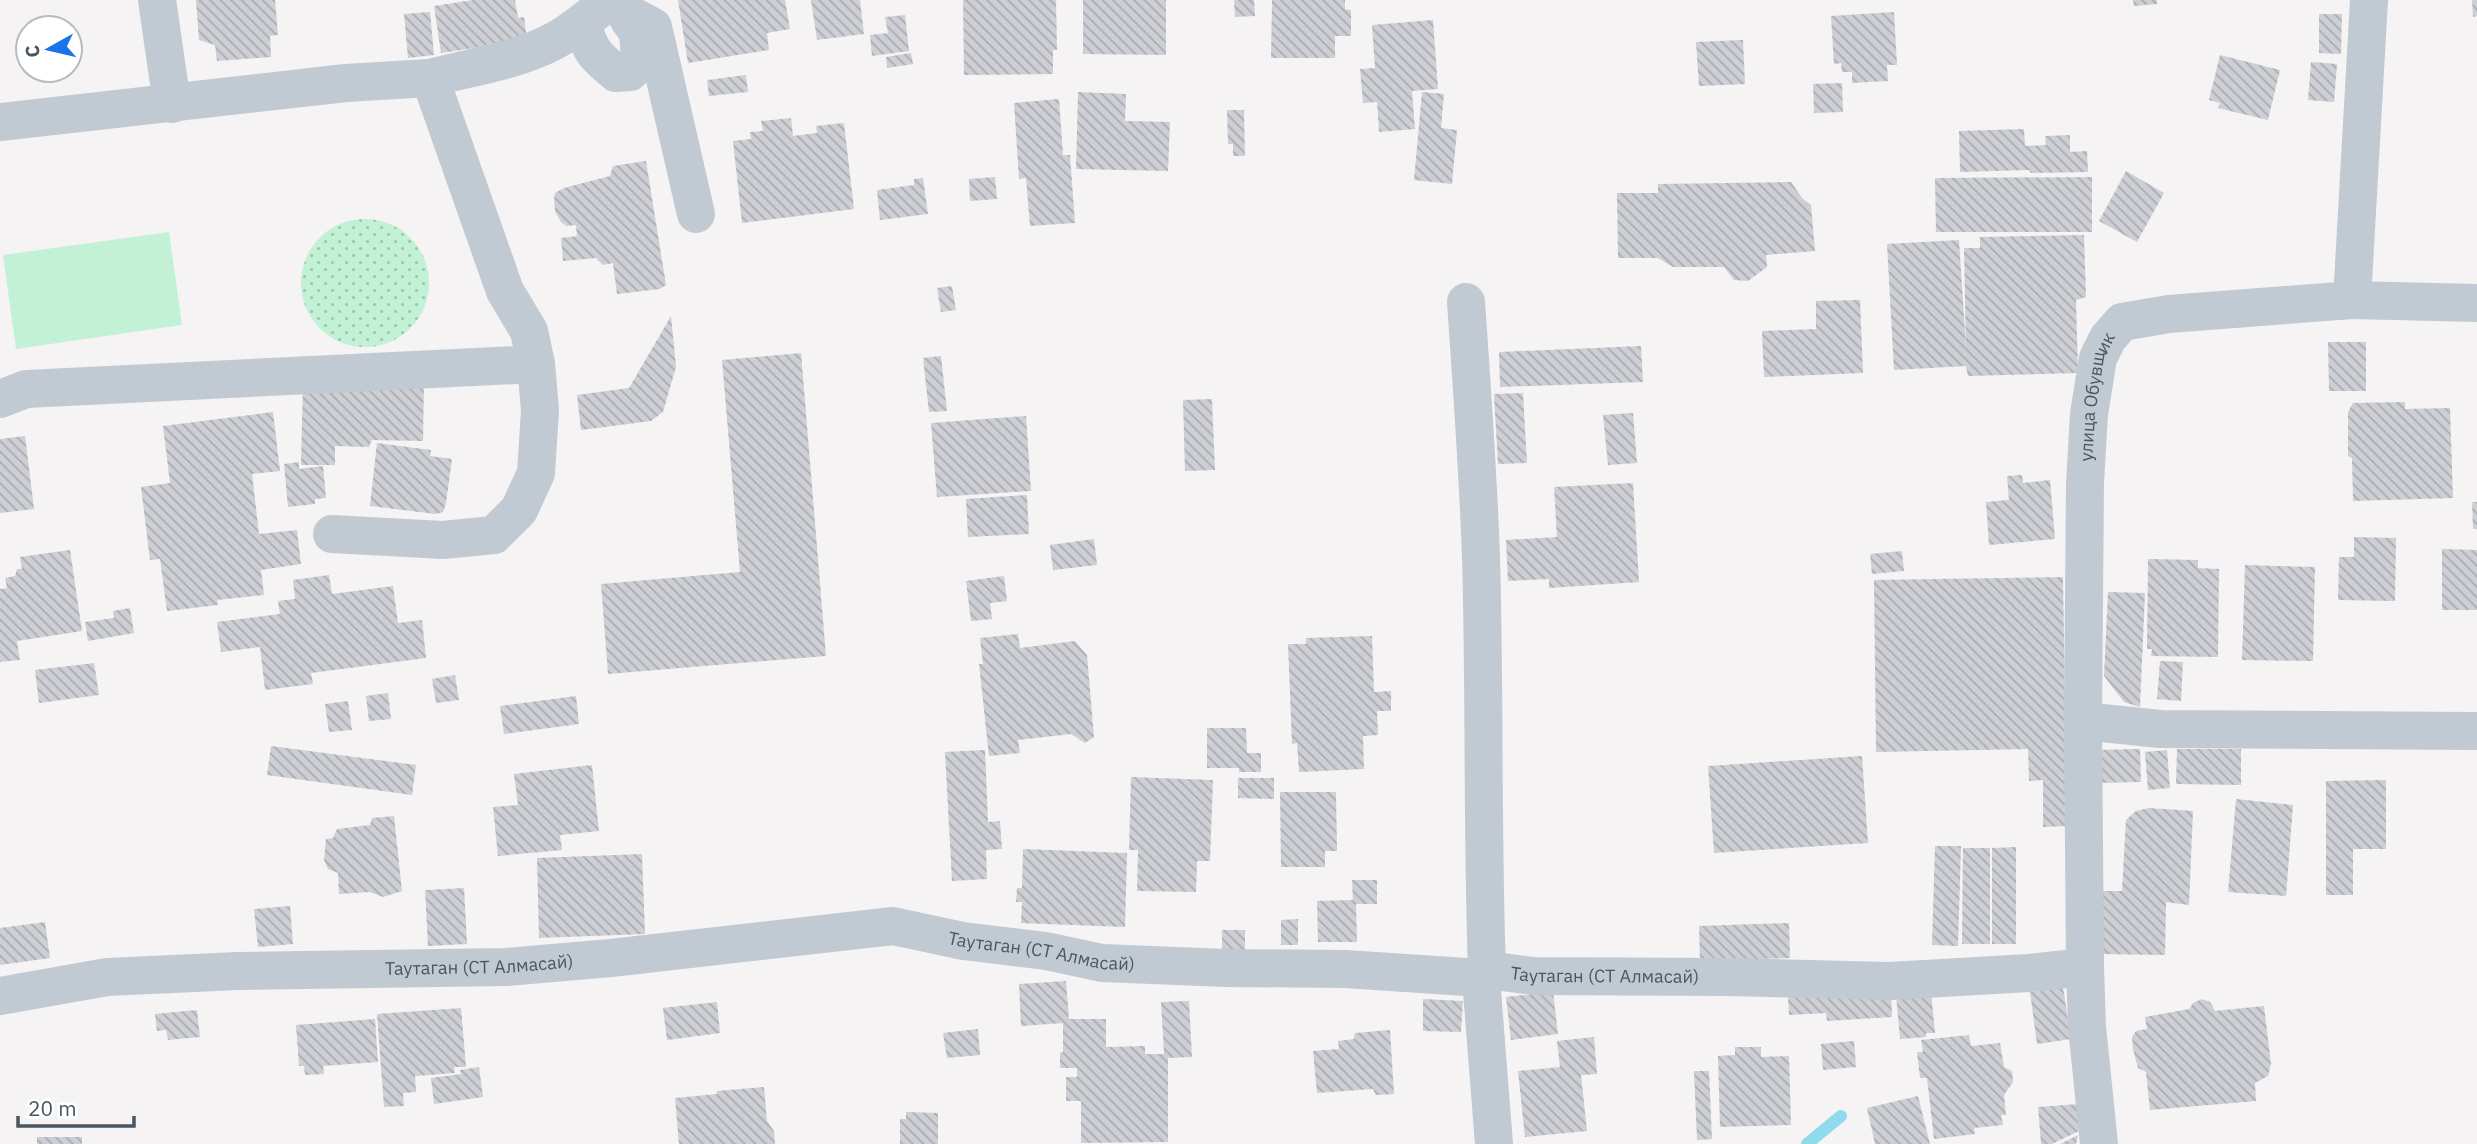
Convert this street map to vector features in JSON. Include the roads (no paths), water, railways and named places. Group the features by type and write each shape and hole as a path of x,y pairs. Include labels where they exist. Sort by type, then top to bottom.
{"street":[{"path":"157,0 172,104"},
{"path":"2352,300 2369,0"},
{"path":"0,122 346,83 430,78 503,60 553,41 603,9"},
{"path":"603,9 590,48 598,60 675,125"},
{"path":"603,9 653,27 696,214"},
{"path":"332,534 443,540 494,535 519,510 536,473 540,410 536,364 529,331 505,291 430,78"},
{"name":"улица Обувщик","path":"2099,1144 2087,1027 2083,721 2085,483 2089,414 2098,358 2108,338 2122,322 2169,314 2352,300 2477,303"},
{"path":"1466,302 1481,558 1484,974 1494,1144"},
{"path":"0,399 26,389 536,364"},
{"path":"2083,721 2160,729 2477,731"},
{"name":"Таутаган (СТ Алмасай)","path":"0,996 107,977 237,971 506,967 611,958 893,926 963,941 1045,951 1102,963 1484,974 1726,976 1890,981 2085,967"}],"waterway":[{"path":"1807,1144 1841,1116"}]}
